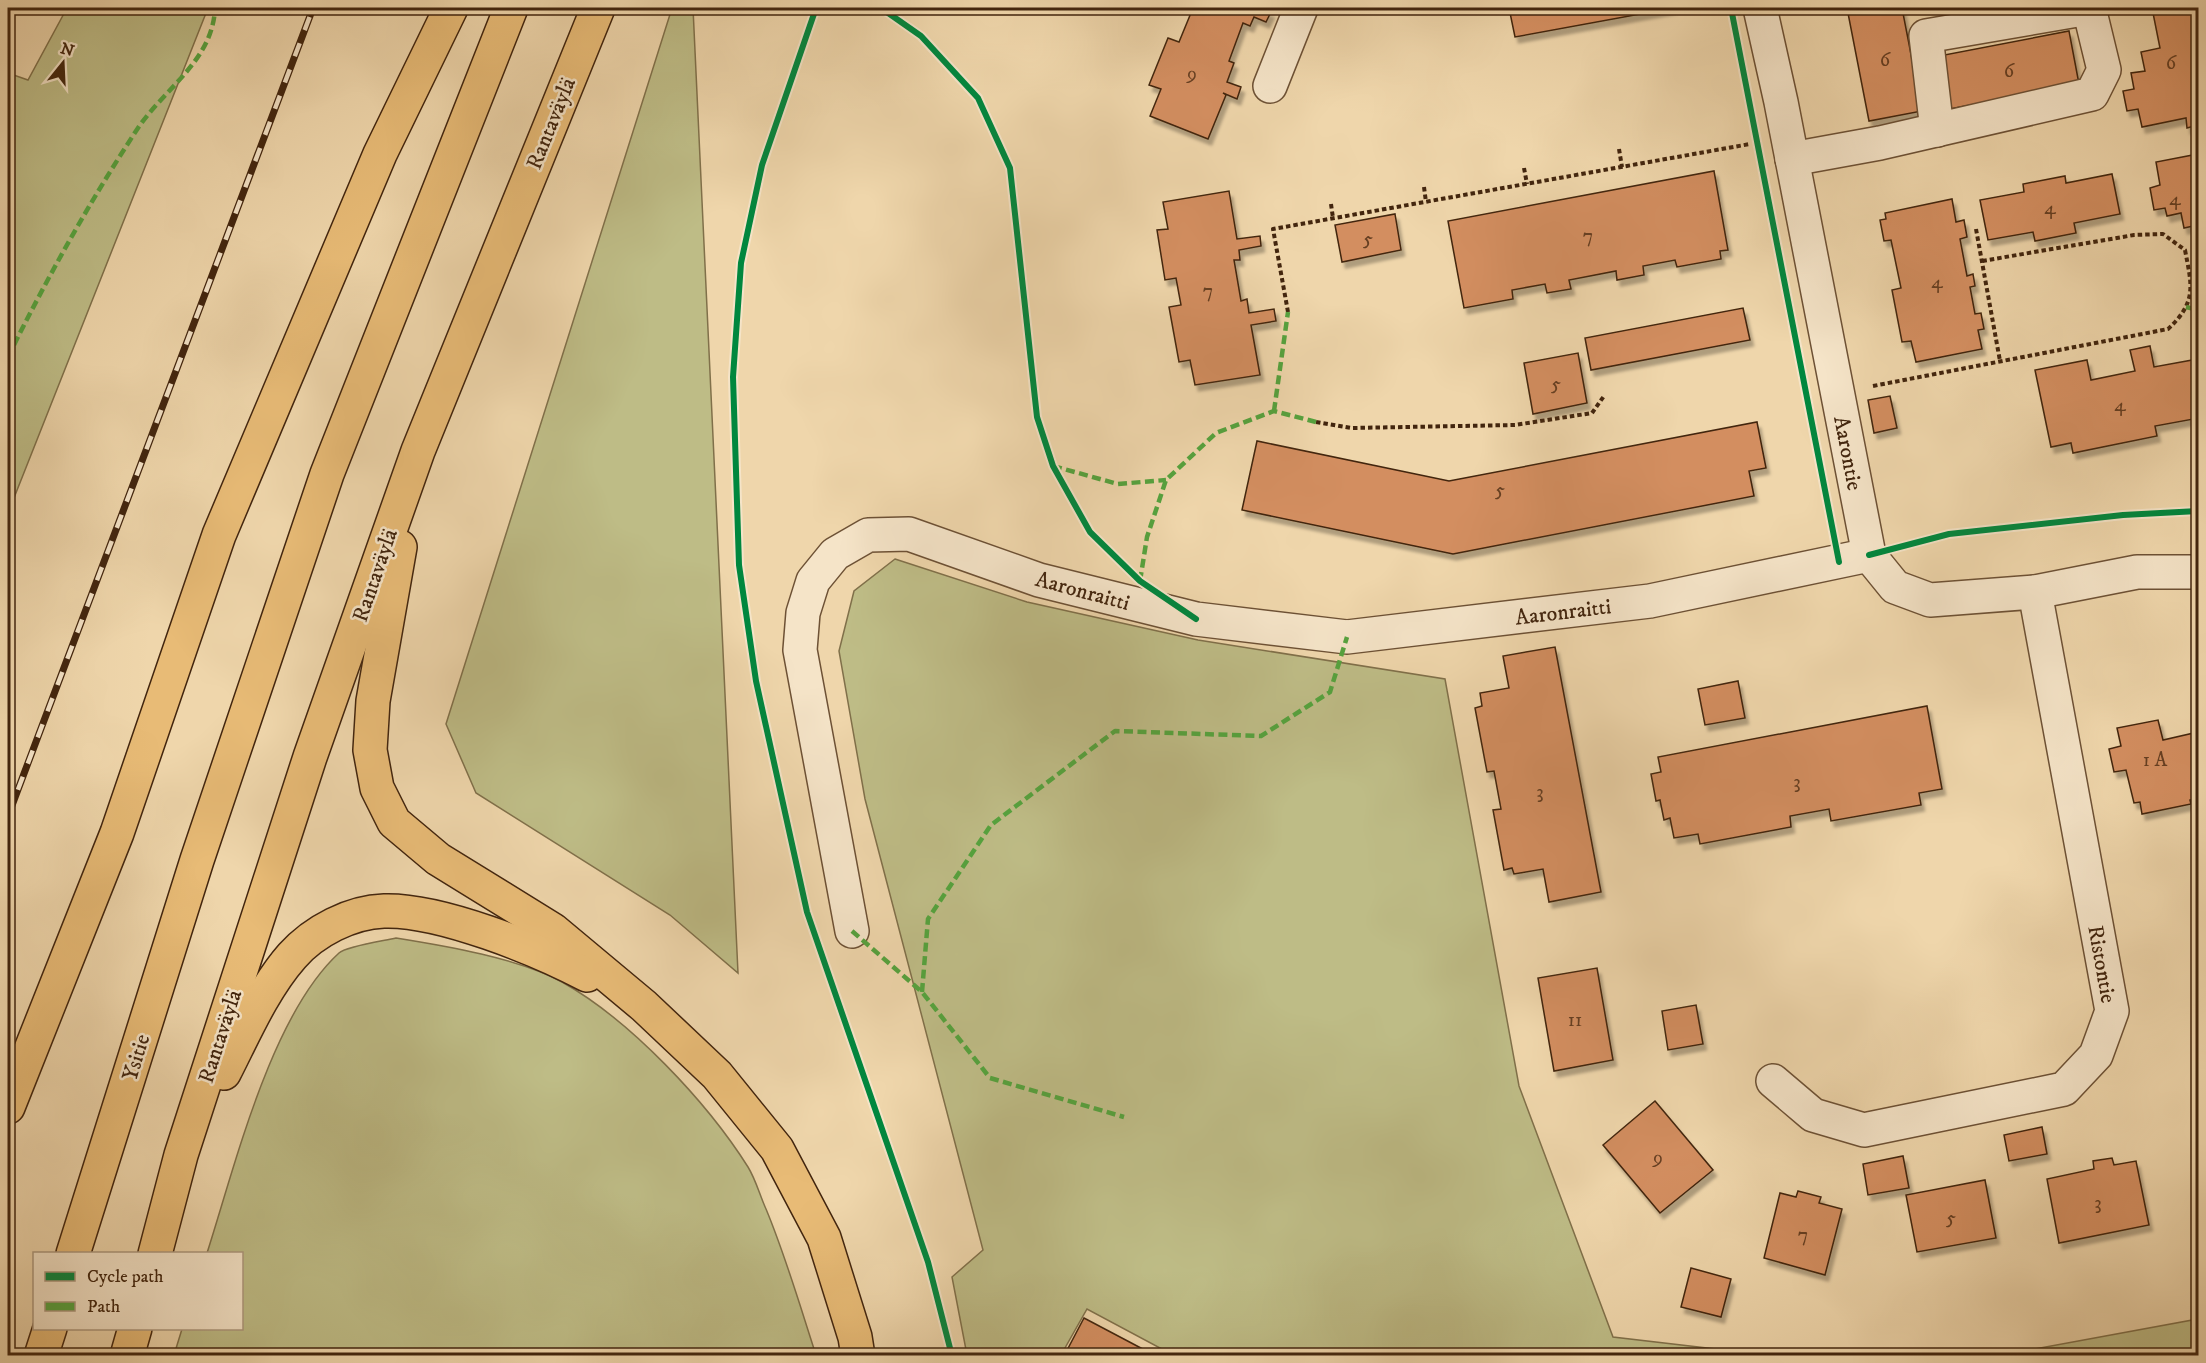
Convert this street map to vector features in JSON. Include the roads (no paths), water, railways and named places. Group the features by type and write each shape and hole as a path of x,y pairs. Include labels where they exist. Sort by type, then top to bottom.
{"highway":[{"path":"8,1107 117,833 219,535 380,154 451,8"},
{"name":"Ysitie","path":"75,1252 197,860 327,474 511,8"},
{"name":"Rantaväylä","path":"181,1155 310,758 418,451 598,8"},
{"path":"418,451 373,701 370,750 377,788 394,822 438,859 553,930 644,1006 717,1075 777,1149 824,1238 855,1336 858,1356"},
{"path":"156,1252 181,1155 267,991 293,955 333,923 383,911 419,915 480,930 559,960 644,1006"},
{"path":"42,1356 50,1330"},
{"path":"128,1356 135,1330"}],"street":[{"path":"1270,86 1300,8"},
{"name":"Aarontie","path":"1760,8 1792,159 1869,555 1895,587 1930,600 2035,592 2137,572 2199,572"},
{"path":"1792,159 1937,130 2092,94 2104,70 2089,8 1936,21 1926,36 1937,130"},
{"name":"Aaronraitti","path":"852,931 800,650 803,613 813,581 835,554 868,535 909,534 1040,580 1196,619 1347,637 1650,601 1869,555"},
{"name":"Ristontie","path":"1773,1081 1813,1115 1863,1130 2064,1089 2096,1055 2112,1011 2035,592"}],"railway":[{"path":"8,816 313,8"}]}
